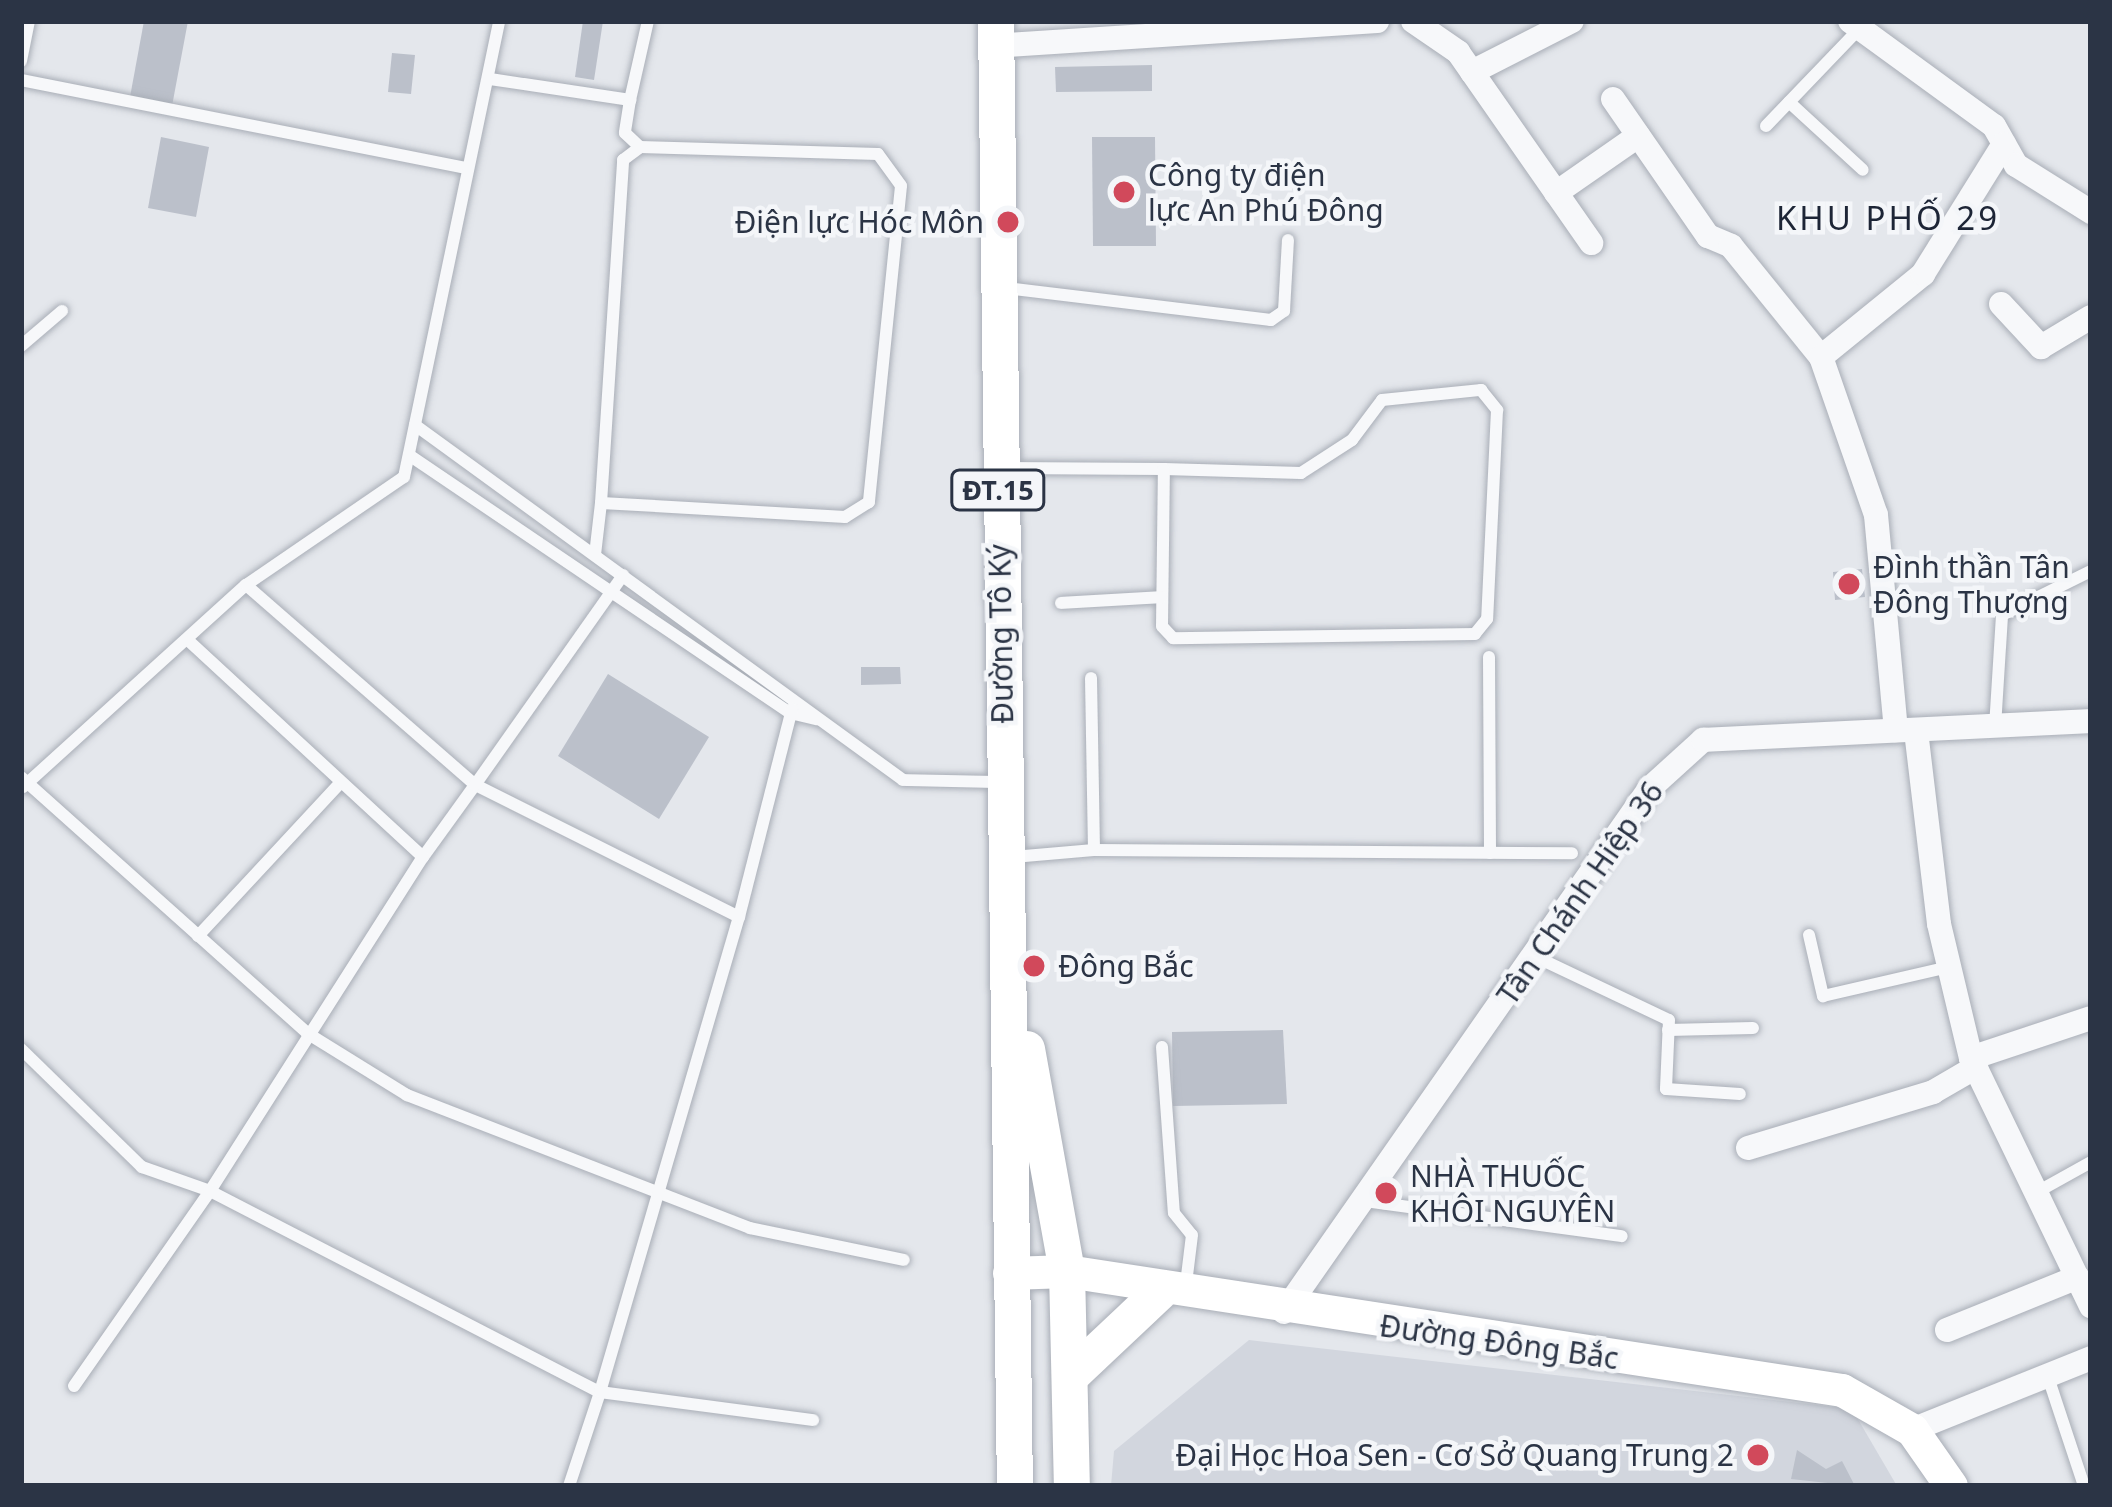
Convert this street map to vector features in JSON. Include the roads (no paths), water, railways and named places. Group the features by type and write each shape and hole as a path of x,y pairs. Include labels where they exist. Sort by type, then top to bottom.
{"main road":[{"name":"Đường Tô Ký","path":"994,33 993,286 1002,782 1011,959 1009,1273 1015,1486"},
{"name":"Đường Tô Ký","path":"1011,959 1067,1271 1072,1486"},
{"path":"1072,1375 1172,1295"}],"street":[{"path":"994,33 1377,21"},
{"path":"1412,21 1446,38 1591,243"},
{"path":"1472,72 1572,21"},
{"path":"1855,25 2004,144 2016,165 2091,212"},
{"path":"1613,99 1708,236 1742,258 1821,357 1876,514 1906,731 1949,967 1974,1062 2091,1306"},
{"path":"1556,193 1638,136"},
{"path":"1821,357 1924,274 2004,144"},
{"path":"2000,304 2041,346 2091,317"},
{"name":"Tân Chánh Hiệp 36","path":"1284,1312 1366,1201 1649,788 1703,740 2091,721"},
{"path":"1748,1148 1933,1092 1974,1062 2091,1018"},
{"name":"Đường Đông Bắc","path":"1009,1273 1067,1271 1172,1295 1828,1388 1912,1430 1951,1486"},
{"path":"1947,1330 2078,1277"},
{"path":"1912,1430 2091,1358"}],"lane":[{"path":"21,62 29,21"},
{"path":"499,21 404,478 247,585 23,783 307,1033 407,1095 751,1228 904,1260"},
{"path":"640,147 625,134 648,21"},
{"path":"1766,126 1855,25"},
{"path":"490,79 630,100"},
{"path":"21,80 465,168"},
{"path":"1789,102 1863,170"},
{"path":"595,555 623,160 640,147 878,154 893,165 901,186 869,502 845,517 601,503"},
{"path":"993,286 1271,320 1284,311 1288,240"},
{"path":"21,346 62,311"},
{"path":"997,468 1164,470 1301,473 1352,440 1382,400 1481,390 1496,410 1487,619 1475,634 1173,638 1162,597 1164,470"},
{"path":"415,425 799,697 818,719 903,780 1002,782"},
{"path":"409,454 609,595 790,713 818,719"},
{"path":"1995,727 2002,615 2091,571"},
{"path":"74,1386 209,1191 423,857 623,575"},
{"path":"247,585 475,785 739,917"},
{"path":"1061,602 1162,597"},
{"path":"187,639 423,857"},
{"path":"1490,657 1490,853"},
{"path":"1091,679 1094,850"},
{"path":"569,1486 661,1193 739,917 790,713 799,697"},
{"path":"199,937 340,783"},
{"path":"1006,857 1094,850 1572,853"},
{"path":"1809,935 1823,996 1949,967"},
{"path":"1534,956 1669,1020 1666,1089 1740,1094"},
{"path":"1669,1030 1753,1028"},
{"path":"1162,1048 1174,1213 1192,1235 1172,1295"},
{"path":"21,1049 142,1167 209,1191 600,1392 813,1420"},
{"path":"2037,1192 2091,1162"},
{"path":"1366,1201 1622,1236"},
{"path":"2048,1377 2084,1486"}],"place":[{"name":"Công ty điện lực An Phú Đông","path":"1124,192"},
{"name":"Điện lực Hóc Môn","path":"1008,222"},
{"name":"Đình thần Tân Đông Thượng","path":"1849,584"},
{"name":"Đông Bắc","path":"1034,966"},
{"name":"NHÀ THUỐC KHÔI NGUYÊN","path":"1386,1193"},
{"name":"Đại Học Hoa Sen - Cơ Sở Quang Trung 2","path":"1758,1455"}],"district":[{"name":"KHU PHỐ 29","path":"1888,218"}]}
